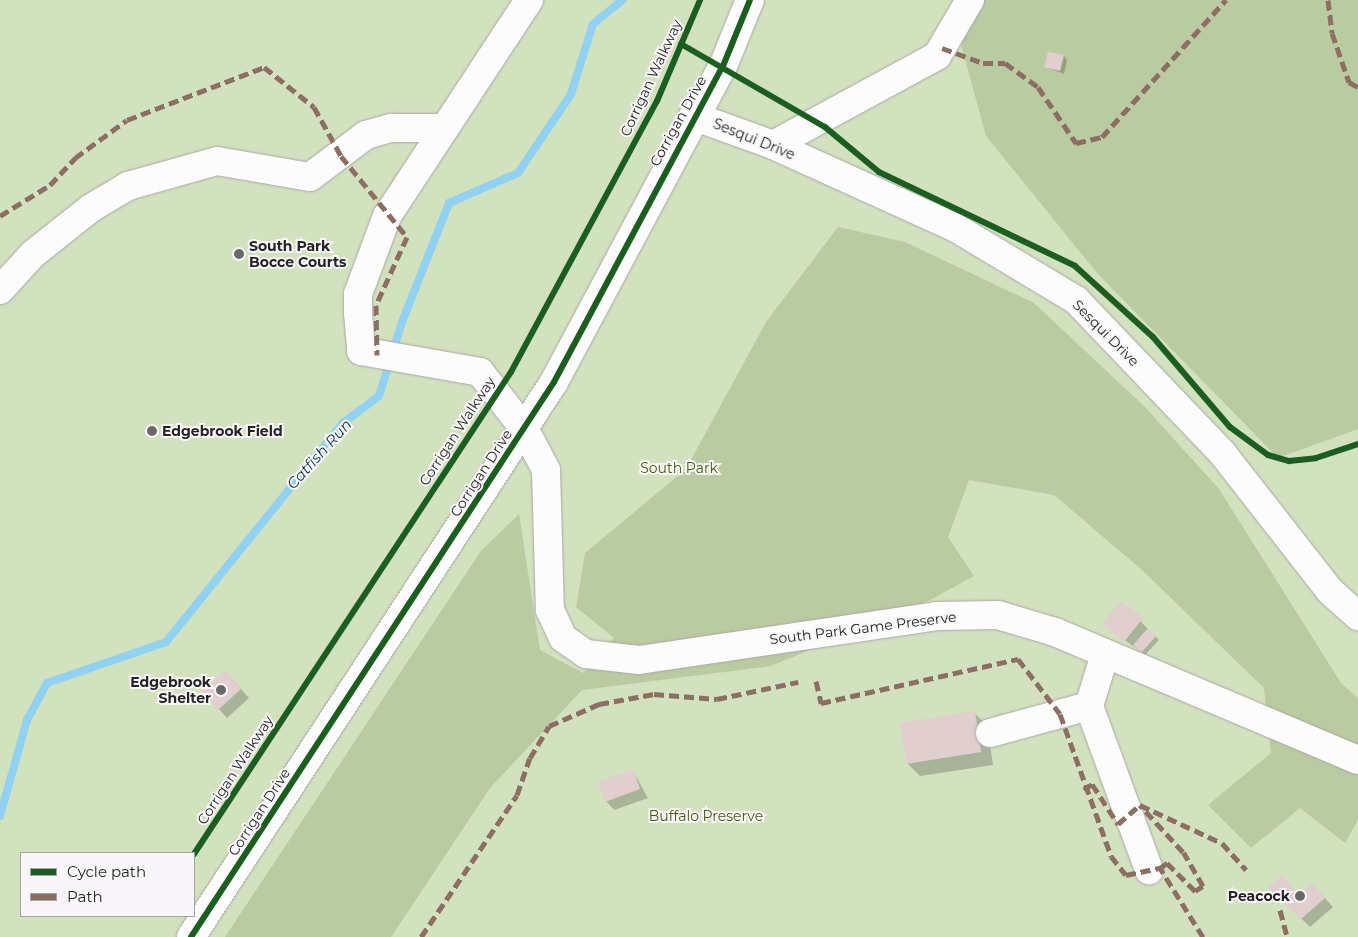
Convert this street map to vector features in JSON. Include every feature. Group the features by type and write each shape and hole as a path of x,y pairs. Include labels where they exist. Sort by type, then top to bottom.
{"street":[{"path":"0,290 33,254 91,208 128,186 217,161 247,170 310,177 366,135 391,128 445,128 530,0"},
{"name":"Corrigan Drive","path":"192,937 554,382 693,116 723,66 750,0"},
{"path":"773,145 937,56 970,0"},
{"name":"Sesqui Drive","path":"693,116 773,145 956,228 1076,300 1223,454 1330,591 1358,616"},
{"name":"South Park Game Preserve","path":"445,128 387,216 358,294 361,351 480,372 524,430 546,470 550,610 563,638 586,654 639,660 918,618 998,615 1106,654 1358,760"},
{"path":"1106,654 1089,706 1149,870"},
{"path":"990,733 1089,706"}],"green space":[{"name":"South Park","path":"0,0 1358,0 1358,937 0,937"},
{"path":"973,0 1358,0 1358,429 1278,458 1097,273 986,136 956,26"},
{"path":"838,227 905,242 1034,303 1145,407 1219,489 1341,683 1358,698 1358,820 1345,843 1300,808 1251,848 1208,805 1271,753 1264,688 1142,570 1054,495 969,480 948,537 974,576 930,600 771,666 582,690 490,788 391,937 225,937 481,551 519,514 540,650 583,673 614,638 576,607 585,553 686,469 766,322"}],"building":[{"path":"1048,52 1064,55 1060,71 1044,67"},
{"path":"1121,601 1143,618 1124,642 1102,624"},
{"path":"1148,628 1156,636 1141,653 1133,645"},
{"name":"Edgebrook Shelter","path":"225,670 241,689 218,710 201,691"},
{"path":"975,711 981,752 906,764 900,723"},
{"path":"633,769 640,789 605,802 598,782"},
{"name":"Peacock","path":"1282,875 1299,895 1312,883 1325,898 1301,919 1268,888"}],"waterway":[{"name":"Catfish Run","path":"0,816 27,720 47,683 166,642 343,423 379,396 402,322 449,203 518,173 571,94 593,24 623,0"}],"marked path":[{"path":"942,48 983,63 1005,63 1038,87 1076,143 1102,137 1226,0"},
{"path":"1328,0 1332,33 1349,82 1358,87"},
{"path":"0,216 50,185 75,158 127,120 264,67 314,107 341,156 407,237 376,305 377,355"},
{"path":"816,681 821,703 1018,659 1060,714 1111,856 1126,875 1160,868"},
{"path":"421,937 517,795 530,758 549,726 599,704 654,694 717,699 798,682"},
{"path":"1084,790 1092,784 1118,824 1140,805"},
{"path":"1203,937 1160,868 1167,863 1195,891 1203,886 1183,852 1140,805 1222,843 1246,870"},
{"path":"1280,910 1287,937"}],"cycle path":[{"name":"Corrigan Walkway","path":"195,852 511,372 657,101 700,0"},
{"path":"191,937 554,382 723,66 750,0"},
{"name":"Corrigan Walkway","path":"681,44 825,127 879,172 1075,266 1153,337 1230,427 1268,455 1289,461 1316,458 1358,444"}],"place":[{"name":"South Park Bocce Courts","path":"239,254"},
{"name":"Edgebrook Field","path":"152,431"},
{"name":"Edgebrook Shelter","path":"221,690"},
{"name":"Peacock","path":"1300,896"}],"park label":[{"name":"Buffalo Preserve","path":"706,816"}]}
